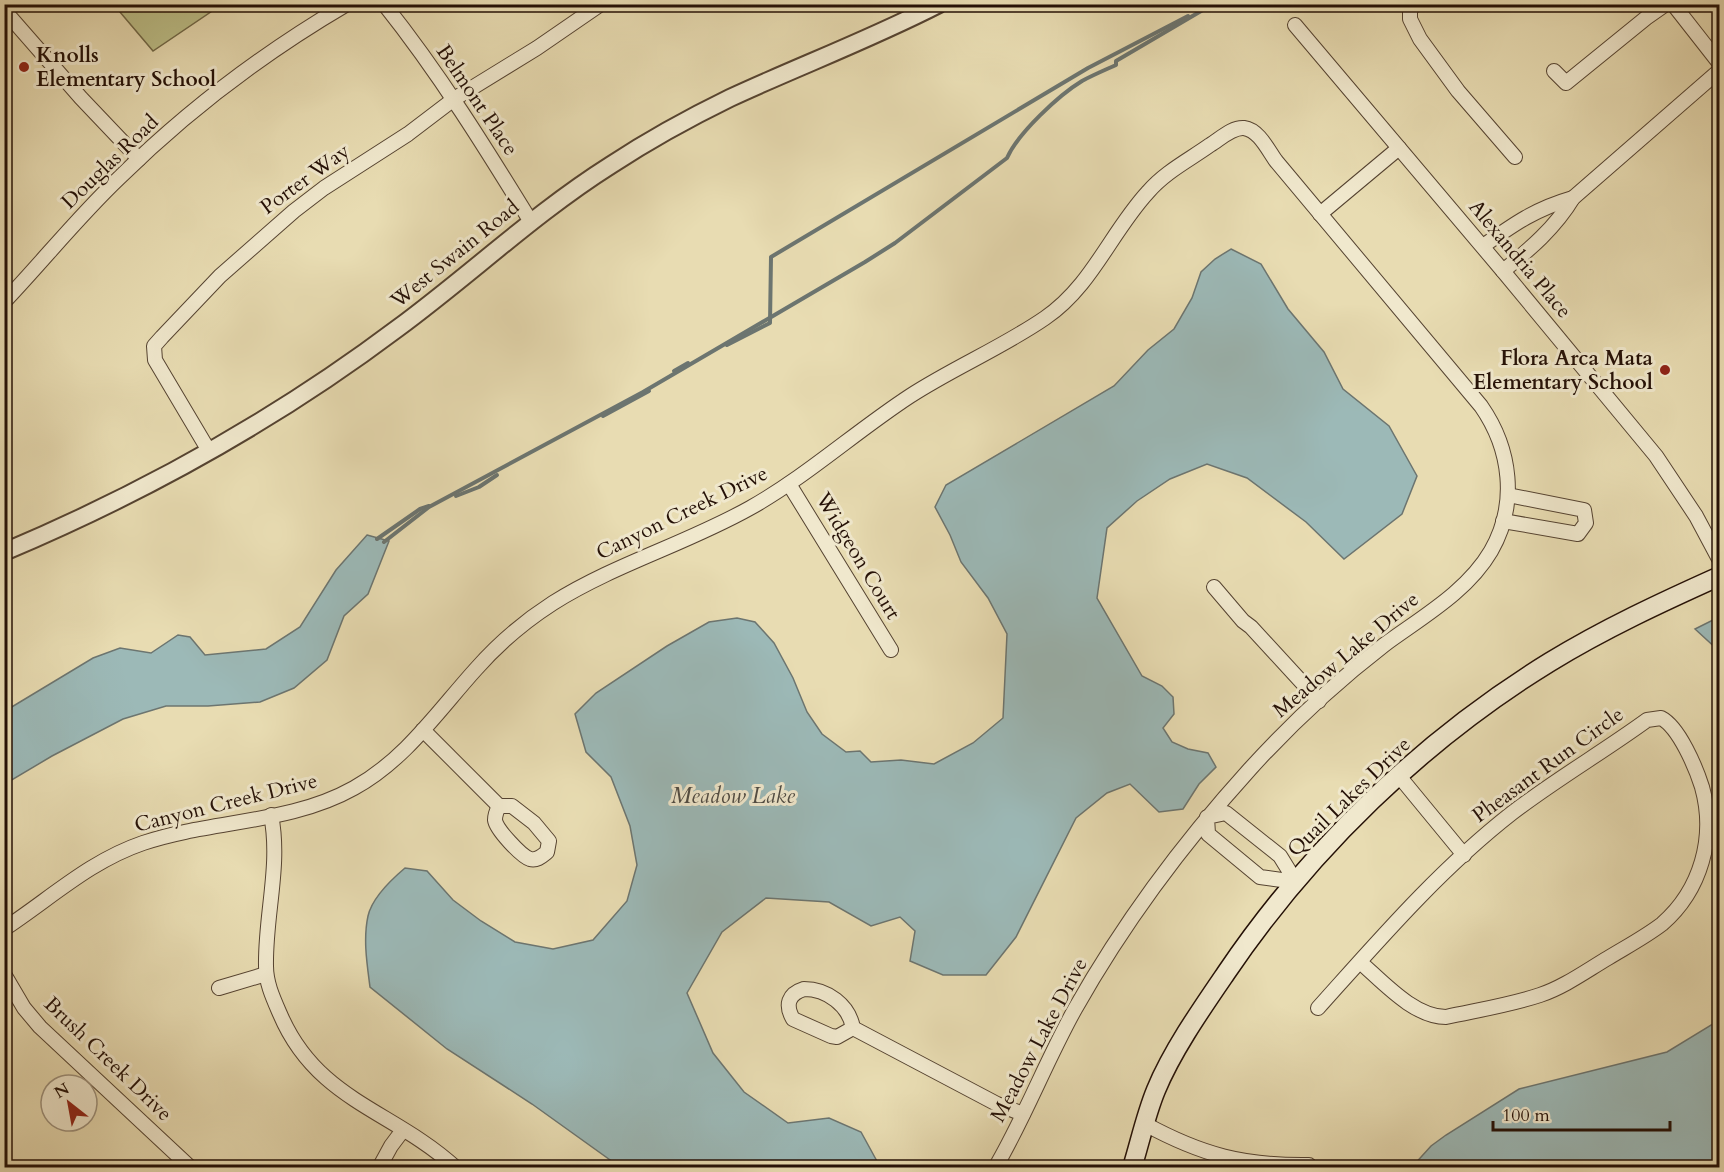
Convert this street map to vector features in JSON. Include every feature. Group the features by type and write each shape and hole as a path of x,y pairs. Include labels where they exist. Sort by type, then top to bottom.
{"main road":[{"name":"Quail Lakes Drive","path":"1132,1167 1156,1089 1206,1004 1244,947 1334,838 1399,776 1459,725 1551,662 1616,625 1719,576"}],"street":[{"name":"Douglas Road","path":"4,302 99,198 139,159 203,104 251,67 347,4"},
{"name":"Belmont Place","path":"384,4 454,99 531,222"},
{"name":"Porter Way","path":"209,452 155,360 154,346 220,276 294,211 333,182 408,134 454,99 537,48 601,4"},
{"name":"West Swain Road","path":"4,552 111,504 209,452 275,412 372,348 456,284 531,222 610,165 680,123 939,4"},
{"path":"1413,4 1410,19 1420,39 1458,91 1515,157"},
{"path":"1554,70 1566,83 1666,4"},
{"path":"1673,4 1719,64"},
{"path":"4,10 81,98 139,159"},
{"name":"Alexandria Place","path":"1295,25 1483,246 1656,456 1696,516 1719,561"},
{"path":"1503,271 1562,217 1573,198 1719,70"},
{"name":"Canyon Creek Drive","path":"4,929 76,877 116,854 164,837 323,802 357,787 389,765 493,651 551,604 599,577 748,509 789,484 923,388 1045,318 1086,280 1131,212 1150,189 1167,173 1232,130 1246,128 1257,134 1276,161 1481,406 1490,419 1502,447 1508,495 1503,520"},
{"path":"1320,214 1399,148"},
{"path":"1483,246 1546,206 1573,198"},
{"name":"Widgeon Court","path":"789,484 891,650"},
{"path":"1503,520 1578,534 1586,524 1584,510 1508,495"},
{"name":"Meadow Lake Drive","path":"995,1167 1074,1011 1107,955 1139,906 1207,817 1252,767 1319,701 1383,646 1467,583 1490,551 1503,520"},
{"path":"1214,587 1319,701"},
{"name":"Pheasant Run Circle","path":"1318,1008 1402,913 1510,814 1647,720 1661,718 1673,726 1698,775 1705,799 1708,830 1703,860 1695,882 1672,914 1652,931 1574,979 1542,994 1446,1017 1420,1012 1360,962"},
{"path":"423,730 499,806"},
{"name":"Pheasant Run Circle","path":"1399,776 1464,855"},
{"path":"1226,813 1280,856 1296,882 1260,877 1208,834 1207,817 1226,813"},
{"path":"271,815 275,844 267,933 266,975 283,1022 304,1056 327,1081 346,1096 403,1130 456,1167"},
{"name":"Brush Creek Drive","path":"4,974 24,1008 40,1028 191,1167"},
{"path":"219,988 266,975"},
{"path":"804,989 812,989 829,996 844,1007 851,1018 853,1028 837,1036 831,1036 793,1018 788,1005 789,998 795,992 804,989"},
{"path":"853,1028 996,1104 1023,1114"},
{"path":"1145,1124 1179,1143 1225,1158 1276,1166 1309,1165"},
{"path":"379,1167 403,1130"}],"green space":[{"path":"114,5 221,5 153,51"}],"water":[{"name":"Meadow Lake","path":"1231,249 1261,264 1288,309 1324,352 1343,389 1389,426 1417,476 1402,514 1344,559 1306,522 1247,478 1207,464 1170,479 1137,501 1107,528 1097,598 1142,676 1162,686 1173,697 1174,714 1163,728 1172,742 1188,749 1208,753 1216,767 1199,784 1183,809 1159,812 1130,784 1107,793 1076,818 1016,937 986,975 943,975 910,961 915,931 900,917 871,926 829,902 766,898 722,932 687,993 713,1053 744,1092 788,1123 829,1118 861,1132 878,1163 874,1167 620,1167 532,1104 447,1049 370,987 366,943 370,909 389,883 405,868 427,871 453,900 515,942 553,949 593,940 627,901 637,865 630,826 611,777 586,752 575,714 596,693 667,646 709,622 737,618 755,622 774,643 793,678 807,712 822,734 846,752 860,751 871,762 901,760 934,764 973,743 1003,718 1007,634 988,598 961,562 935,507 946,485 1114,386 1148,350 1174,329 1192,298 1201,272"},
{"path":"367,535 389,541 368,594 344,616 327,660 294,688 260,702 166,706 123,719 52,756 5,784 5,711 93,658 120,648 151,653 178,635 190,637 205,655 266,649 300,627 336,570"},
{"path":"1719,617 1719,651 1695,629"},
{"path":"1719,1018 1719,1167 1412,1167 1431,1146 1446,1135 1519,1089 1667,1052"}],"waterway":[{"path":"384,542 429,507 643,392 895,243 1007,158 1030,126 1073,87 1116,65 1116,61 1213,4"},
{"path":"727,345 770,323 771,257 1088,68 1188,16"},
{"path":"674,371 688,363"},
{"path":"603,416 649,391"},
{"path":"456,496 479,487 497,475"},
{"path":"377,539 420,509 429,506"}],"place":[{"name":"Knolls Elementary School","path":"24,67"},
{"name":"Flora Arca Mata Elementary School","path":"1665,370"}]}
